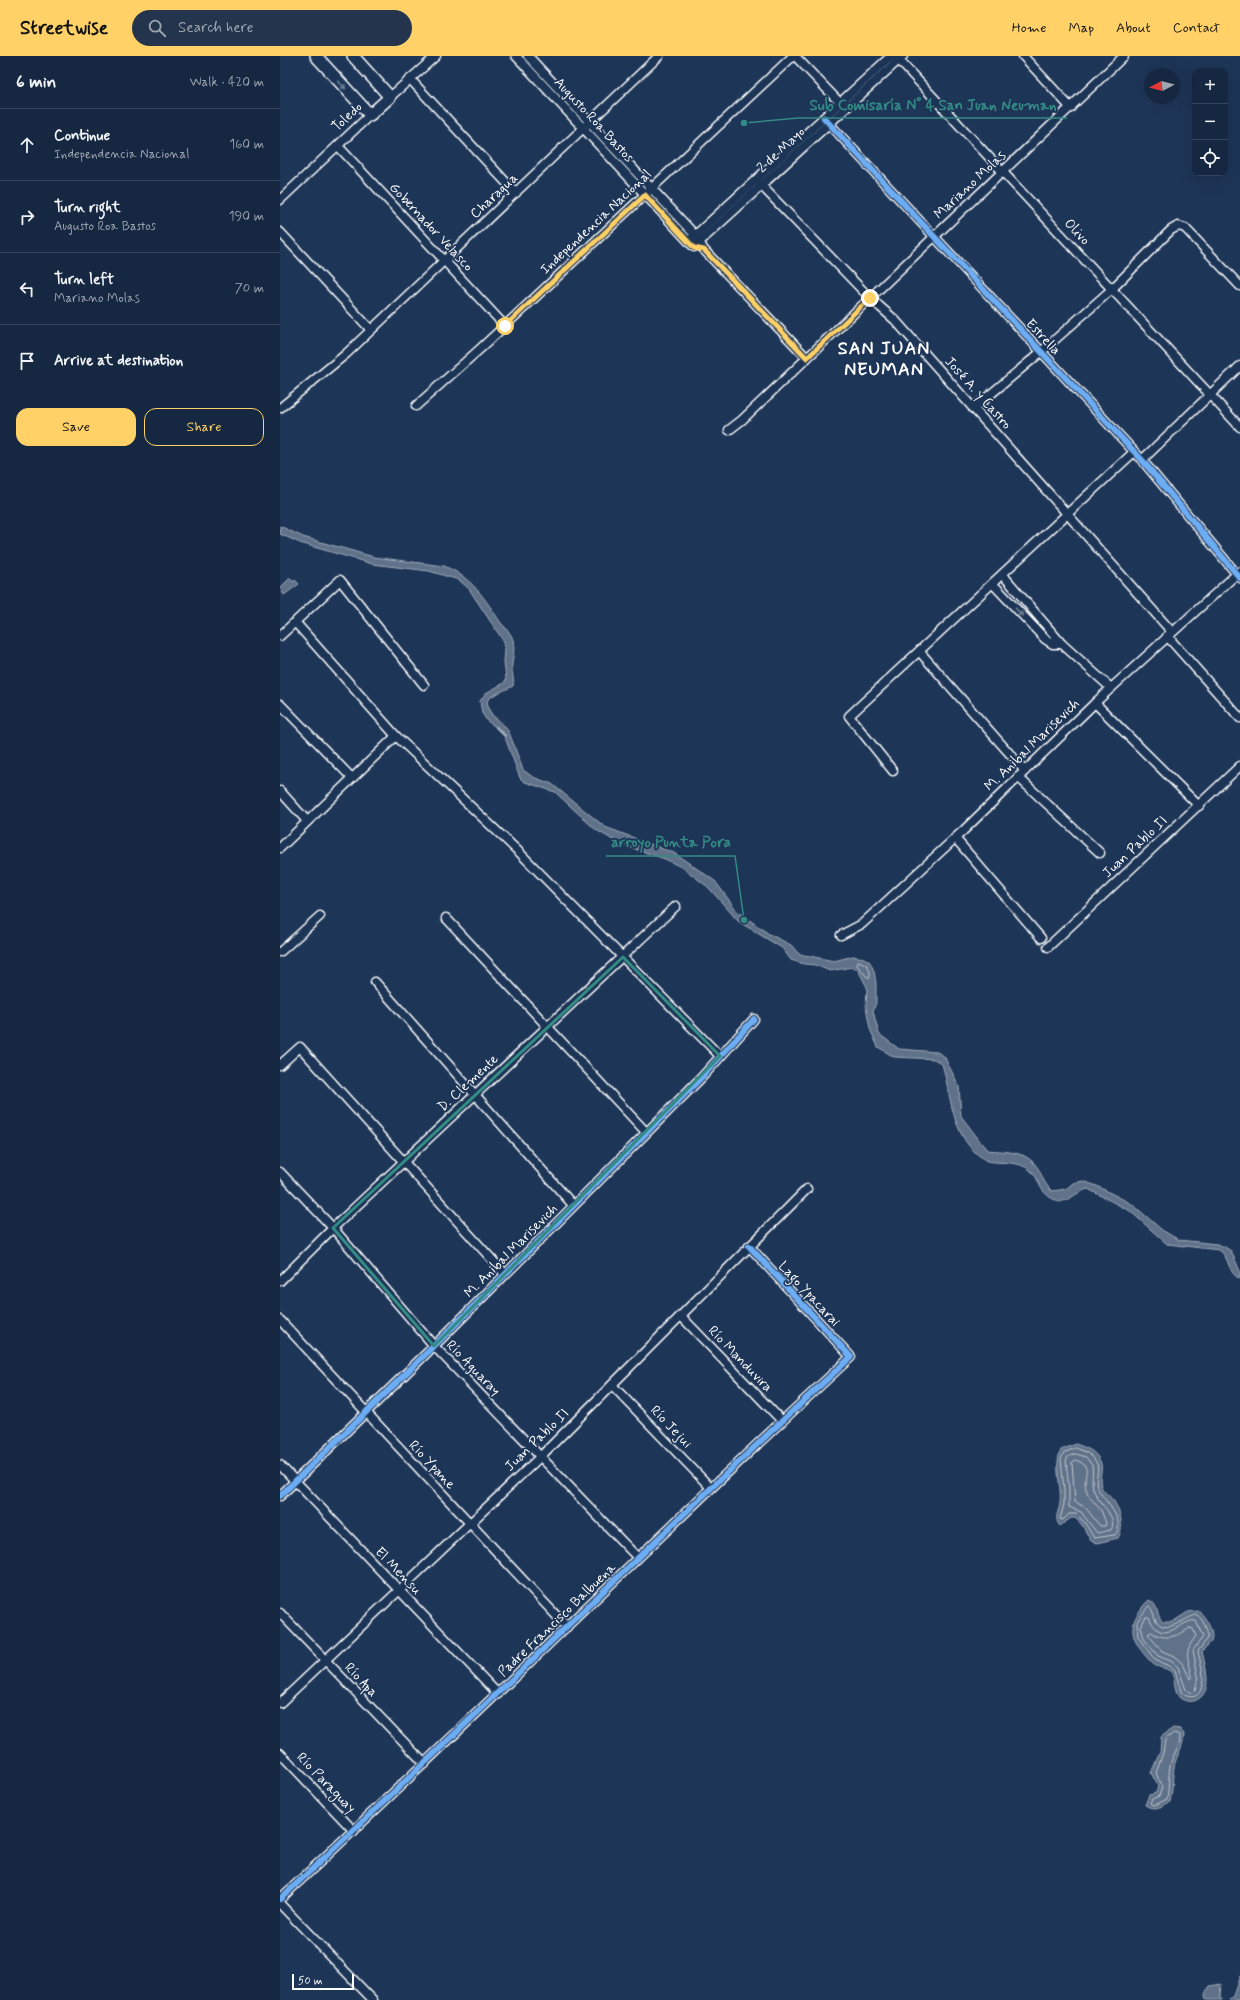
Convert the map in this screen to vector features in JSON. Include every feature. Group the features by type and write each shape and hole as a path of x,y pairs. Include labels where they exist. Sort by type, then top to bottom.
{"main road":[{"path":"316,56 370,115"},
{"path":"353,56 390,97"},
{"name":"Toledo","path":"370,115 390,97"}],"street":[{"name":"Toledo","path":"390,97 436,56"},
{"name":"Augusto Roa Bastos","path":"516,56 645,195 697,243 807,358"},
{"name":"Augusto Roa Bastos","path":"528,56 652,188 697,243"},
{"name":"Charagua","path":"280,408 346,354 516,192 591,123 658,56"},
{"path":"794,56 843,106"},
{"name":"Independencia Nacional","path":"416,406 505,326 794,56"},
{"name":"2 de Mayo","path":"843,106 891,56"},
{"path":"1023,56 1071,108"},
{"name":"Mariano Molas","path":"729,430 1004,172 1124,56"},
{"name":"2 de Mayo","path":"697,243 826,121 899,57"},
{"name":"Olivo","path":"899,57 1240,427"},
{"path":"410,79 516,192"},
{"name":"Toledo","path":"280,200 370,115"},
{"name":"Estrella","path":"826,121 1142,460 1239,575"},
{"name":"Gobernador Velasco","path":"338,146 505,326"},
{"name":"José A. y Castro","path":"759,183 870,298 895,320 1068,513 1240,718"},
{"path":"973,408 1041,352 1112,289 1171,230 1178,226 1185,228 1240,286"},
{"path":"280,232 371,330"},
{"path":"1142,460 1240,366"},
{"path":"893,771 849,716 1003,575 1134,452"},
{"path":"1003,575 1062,644 1111,688"},
{"name":"M. Anibal Marisevich","path":"841,934 862,924 1169,634 1239,575"},
{"path":"280,636 340,580 424,685"},
{"path":"993,584 1045,639 1053,644 1062,644"},
{"path":"295,622 396,736 519,852 720,1056"},
{"path":"919,652 1025,771"},
{"path":"1095,703 1199,806"},
{"path":"280,704 352,778"},
{"path":"280,848 396,736"},
{"name":"Juan Pablo II","path":"1048,947 1240,766"},
{"path":"1018,777 1100,853"},
{"path":"280,791 307,821"},
{"path":"954,838 1041,938"},
{"name":"D. Clemente","path":"280,1281 333,1228 676,906"},
{"path":"280,952 320,916"},
{"path":"446,918 646,1132"},
{"path":"375,982 574,1205"},
{"name":"M. Anibal Marisevich","path":"280,1496 434,1346 646,1132 754,1019"},
{"path":"280,1066 300,1047 505,1274"},
{"name":"Río Aguaray","path":"280,1172 333,1228 434,1346 638,1558"},
{"name":"Juan Pablo II","path":"280,1703 540,1456 807,1189"},
{"name":"Lago Ypacarai","path":"749,1246 851,1357"},
{"name":"Río Manduvira","path":"681,1316 782,1421"},
{"name":"Río Ypane","path":"280,1320 567,1627"},
{"name":"Padre Francisco Balbuena","path":"280,1899 354,1831 711,1488 851,1357"},
{"name":"Río Jejui","path":"612,1385 711,1488"},
{"name":"El Mensu","path":"280,1465 398,1591 498,1694"},
{"name":"Río Apa","path":"280,1613 424,1764"},
{"name":"Río Paraguay","path":"280,1753 354,1831"},
{"path":"280,1904 373,2000"}],"highlighted area":[{"path":"623,957 720,1056 434,1346 333,1228"}],"water":[{"path":"280,526 303,537 374,557 444,566 462,576 483,597 501,623 510,633 513,640 513,686 492,696 487,701 489,710 493,716 501,722 509,732 523,770 533,777 552,784 605,827 674,853 715,881 737,911 769,934 791,945 799,954 834,961 853,956 864,958 870,962 874,971 876,983 876,1003 873,1011 879,1034 899,1049 937,1052 944,1056 959,1086 961,1116 987,1150 1023,1155 1034,1163 1046,1184 1052,1191 1066,1189 1073,1183 1083,1181 1097,1186 1132,1204 1162,1230 1179,1240 1217,1244 1225,1247 1231,1251 1240,1271 1240,1279 1233,1273 1223,1253 1219,1250 1167,1244 1130,1211 1088,1189 1059,1202 1046,1194 1035,1175 1021,1165 987,1161 983,1159 968,1145 957,1124 942,1064 934,1059 894,1057 878,1047 870,1029 866,1007 867,987 858,970 852,967 830,971 815,965 804,964 791,960 782,948 739,922 708,887 683,868 665,859 620,844 596,830 555,792 525,782 520,778 503,732 487,721 482,713 480,701 486,693 504,683 506,679 504,642 469,589 459,580 429,571 372,564 300,543 280,534"},
{"path":"290,578 293,582 295,580 299,584 284,595 280,588"},
{"path":"1076,1444 1087,1448 1096,1454 1100,1461 1101,1486 1116,1504 1120,1514 1121,1529 1118,1538 1097,1543 1091,1541 1082,1525 1075,1518 1071,1518 1060,1526 1058,1523 1057,1518 1060,1503 1058,1469 1059,1456 1061,1450"},
{"path":"1149,1600 1156,1607 1159,1617 1163,1622 1172,1622 1188,1612 1198,1611 1209,1625 1212,1634 1211,1642 1202,1651 1207,1686 1205,1692 1194,1701 1187,1701 1180,1698 1176,1692 1174,1678 1171,1672 1154,1665 1142,1651 1135,1639 1133,1626 1135,1619 1143,1606"},
{"path":"1173,1728 1180,1729 1184,1734 1184,1738 1174,1767 1170,1802 1158,1808 1152,1808 1145,1805 1149,1795 1156,1793 1158,1786 1151,1773 1160,1752 1161,1737"},
{"path":"1240,1976 1240,2000 1228,2000 1233,1996"},
{"path":"1221,1984 1220,1997 1222,2000 1206,2000 1205,1994 1210,1986"}],"waterway":[{"path":"496,727 505,736"}],"cycle path":[{"path":"824,118 1142,460 1240,578"},
{"path":"280,1496 434,1346 702,1077 754,1019"},
{"path":"280,1899 424,1764 708,1491 851,1357 749,1246"}],"place":[{"name":"Sub Comisaría N° 4 San Juan Neuman","path":"744,123"},
{"name":"arroyo Punta Pora","path":"744,920"}],"district":[{"name":"SAN JUAN NEUMAN","path":"884,359"}],"route":[{"path":"505,326 645,195 694,248 704,250 807,358 870,298"}]}
